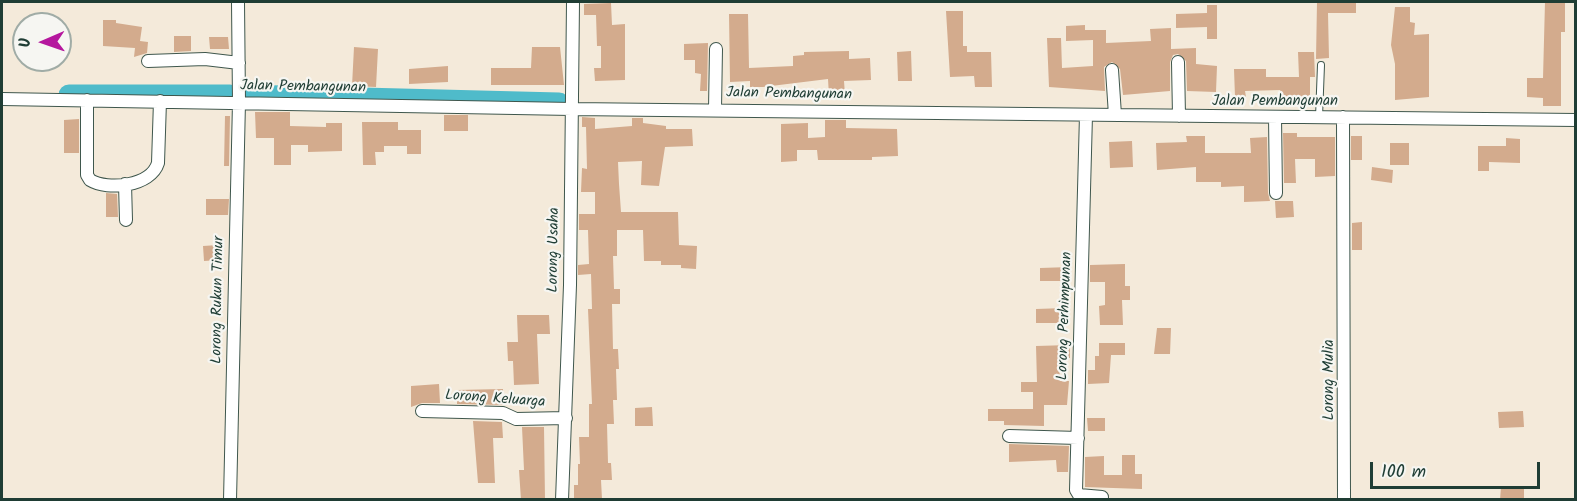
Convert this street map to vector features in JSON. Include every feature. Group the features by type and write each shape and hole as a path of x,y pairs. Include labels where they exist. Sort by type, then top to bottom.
{"street":[{"name":"Lorong Rukun Timur","path":"230,500 239,102 238,2"},
{"name":"Lorong Usaha","path":"562,500 570,280 573,2"},
{"path":"716,49 716,109"},
{"path":"148,61 205,59 239,63"},
{"path":"1178,62 1179,116"},
{"path":"1112,70 1115,115"},
{"name":"Jalan Pembangunan","path":"2,99 572,109 1575,120"},
{"path":"87,100 87,169 90,180 100,184 125,184 143,180 157,167 160,101"},
{"name":"Lorong Perhimpunan","path":"1086,115 1077,493 1102,497"},
{"path":"1275,117 1276,194"},
{"name":"Lorong Mulia","path":"1343,117 1344,500"},
{"path":"125,184 126,220"},
{"name":"Lorong Keluarga","path":"422,411 503,413 516,419 566,418"},
{"path":"1009,436 1078,438"}],"lane":[{"path":"1319,117 1321,65"}],"building":[{"path":"1317,2 1356,2 1356,13 1328,13 1329,58 1316,59"},
{"path":"1545,2 1565,2 1565,32 1561,32 1561,106 1543,106 1543,98 1527,97 1527,78 1543,78"},
{"path":"611,3 612,25 625,24 625,80 595,81 594,68 601,68 601,46 597,46 596,15 584,15 584,4"},
{"path":"1207,5 1217,5 1217,39 1207,39 1207,27 1176,28 1176,14 1207,13"},
{"path":"1395,7 1410,7 1410,22 1415,23 1414,35 1429,34 1429,97 1395,100 1395,64 1391,45"},
{"path":"946,11 963,11 963,46 967,46 967,52 991,52 992,87 975,87 974,76 950,77"},
{"path":"729,14 748,14 749,68 793,66 793,56 804,55 804,52 849,51 849,59 870,58 871,80 844,81 845,95 829,96 828,79 763,87 750,87 750,81 730,82"},
{"path":"103,20 116,20 116,23 142,27 140,41 148,42 147,53 134,57 135,48 103,46"},
{"path":"1085,25 1085,30 1106,30 1106,43 1151,41 1150,29 1171,28 1171,49 1196,48 1196,64 1217,66 1216,92 1187,91 1186,61 1178,54 1173,55 1170,62 1170,91 1123,95 1120,69 1112,62 1104,67 1105,91 1049,87 1047,38 1061,38 1062,68 1093,66 1093,40 1066,41 1066,26"},
{"path":"174,36 191,36 191,51 174,52"},
{"path":"209,37 228,37 229,49 210,49"},
{"path":"708,43 707,91 700,91 701,74 695,73 695,60 684,60 684,44"},
{"path":"354,47 378,49 376,87 352,86"},
{"path":"532,47 560,47 564,85 491,85 491,68 531,68"},
{"path":"911,51 912,81 898,81 897,52"},
{"path":"1298,52 1314,52 1315,77 1310,77 1310,96 1280,100 1280,90 1245,91 1246,97 1235,97 1234,69 1266,69 1266,77 1299,77"},
{"path":"448,66 448,82 409,84 409,69"},
{"path":"255,112 290,112 290,126 326,127 326,123 342,123 342,151 308,152 308,145 291,145 291,165 274,165 274,138 256,138"},
{"path":"444,115 468,115 468,131 444,131"},
{"path":"225,116 230,116 229,166 224,166"},
{"path":"582,117 595,118 595,129 632,126 632,118 643,118 643,123 666,126 666,129 692,129 693,146 665,147 659,186 641,185 642,161 618,162 621,212 678,212 679,245 697,246 696,269 681,268 681,265 661,265 661,261 644,261 643,230 617,230 617,256 613,256 614,289 620,289 620,304 612,304 613,349 618,349 619,369 616,369 617,400 613,400 614,424 607,424 608,463 611,463 612,480 601,480 602,499 574,500 574,485 578,485 578,464 580,464 579,437 589,437 589,404 592,404 588,309 592,309 591,274 578,275 578,265 589,264 588,230 579,230 579,214 595,214 595,192 581,192 582,168 587,169 586,127 582,127"},
{"path":"79,119 79,153 64,153 64,120"},
{"path":"825,120 846,120 846,128 897,129 898,156 872,157 872,160 818,160 817,150 797,150 797,161 781,162 781,124 808,123 808,138 825,137"},
{"path":"362,122 398,122 398,130 421,130 421,154 407,154 407,146 384,146 384,152 375,152 376,165 363,165"},
{"path":"1283,133 1297,133 1297,137 1335,137 1335,176 1315,177 1315,159 1295,159 1296,183 1284,183"},
{"path":"1186,136 1205,136 1205,153 1251,153 1250,138 1267,137 1270,201 1244,202 1244,186 1221,187 1221,182 1196,182 1196,167 1157,170 1156,143 1187,142"},
{"path":"1351,136 1362,136 1362,160 1351,160"},
{"path":"1506,138 1520,139 1520,163 1489,162 1489,171 1478,171 1478,146 1506,146"},
{"path":"1132,141 1133,167 1110,168 1109,142"},
{"path":"1390,143 1409,143 1409,165 1390,165"},
{"path":"1372,167 1393,170 1392,183 1371,180"},
{"path":"106,193 117,194 118,217 106,217"},
{"path":"206,199 229,199 228,215 206,215"},
{"path":"1275,201 1293,201 1294,217 1276,218"},
{"path":"1362,222 1362,250 1352,250 1352,223"},
{"path":"218,245 219,260 204,261 203,246"},
{"path":"1125,264 1125,286 1130,286 1130,300 1122,300 1123,325 1100,325 1099,306 1105,305 1105,282 1090,282 1090,265"},
{"path":"1070,267 1070,281 1040,281 1040,268"},
{"path":"1065,308 1066,323 1036,323 1036,309"},
{"path":"517,315 549,315 550,334 537,334 539,384 514,385 513,361 508,361 507,342 518,342"},
{"path":"1157,328 1171,328 1170,354 1154,354"},
{"path":"1099,343 1125,343 1125,355 1111,355 1109,383 1088,384 1088,370 1095,370 1095,356 1099,356"},
{"path":"1070,345 1070,358 1059,358 1060,381 1069,381 1067,405 1044,405 1044,426 1004,425 1004,421 988,421 988,409 1033,409 1033,392 1021,392 1021,382 1037,382 1036,346"},
{"path":"439,384 440,403 422,403 411,407 411,386"},
{"path":"503,389 503,405 457,404 457,390"},
{"path":"652,407 653,426 635,426 635,408"},
{"path":"1523,411 1524,427 1499,428 1498,412"},
{"path":"1087,418 1105,418 1105,431 1088,431"},
{"path":"473,421 502,422 503,438 493,438 495,483 478,483"},
{"path":"522,427 544,427 545,500 521,500 519,470 524,470"},
{"path":"1009,444 1069,446 1068,472 1057,472 1056,460 1009,462"},
{"path":"1122,455 1135,455 1135,474 1142,474 1142,489 1085,487 1085,457 1104,456 1104,475 1122,475"},
{"path":"1501,487 1524,488 1524,500 1500,500"}],"waterway":[{"path":"69,95 230,95"},
{"path":"244,95 559,103"}]}
